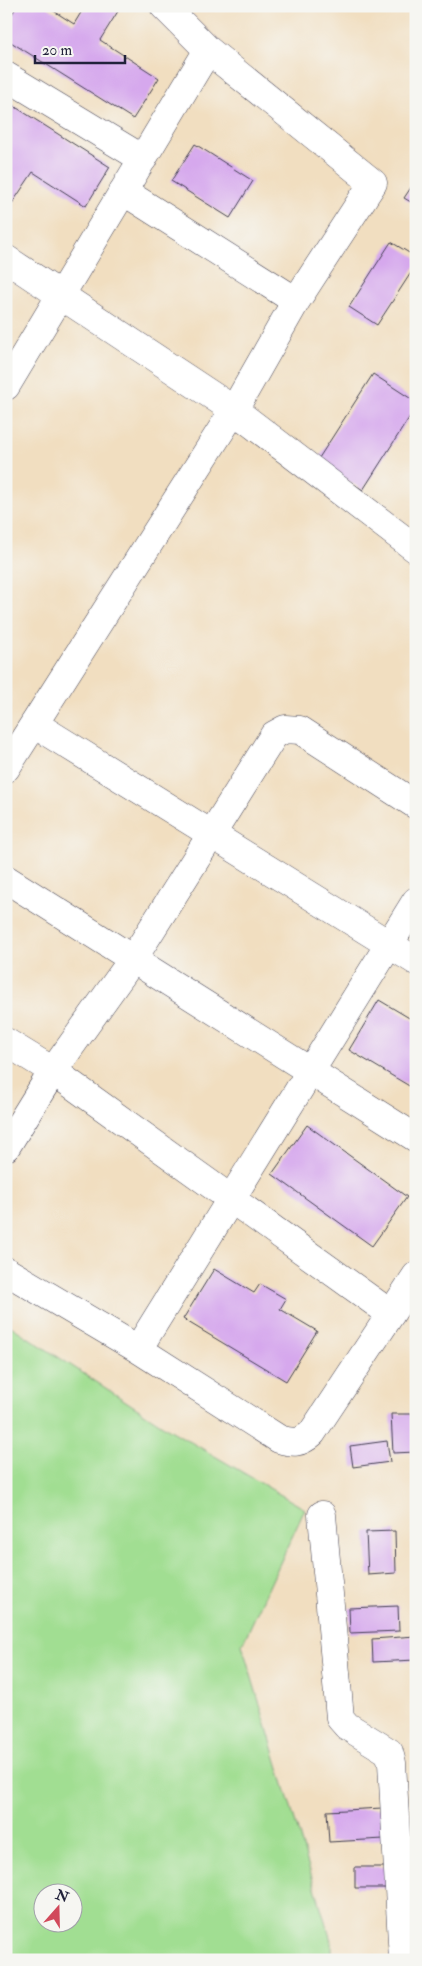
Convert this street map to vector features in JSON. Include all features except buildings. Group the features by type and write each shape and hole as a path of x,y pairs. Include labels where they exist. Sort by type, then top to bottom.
{"street":[{"path":"6,768 234,410 296,301 373,183 208,50 164,6"},
{"path":"6,386 208,50"},
{"path":"6,76 143,159"},
{"path":"123,191 296,301"},
{"path":"6,259 234,410 416,548"},
{"path":"34,724 416,961"},
{"path":"6,1147 53,1071 133,959 274,735 286,729 300,730 416,805"},
{"path":"6,879 416,1138"},
{"path":"138,1349 416,901"},
{"path":"6,1042 53,1071 391,1314"},
{"path":"6,1271 138,1349 279,1439 294,1443 305,1440 312,1433 416,1276"},
{"path":"322,1515 340,1718 347,1726 389,1752 392,1763 403,1960"}],"green space":[{"path":"6,1323 167,1428 305,1509 242,1645 332,1944 332,1960 6,1960"}]}
